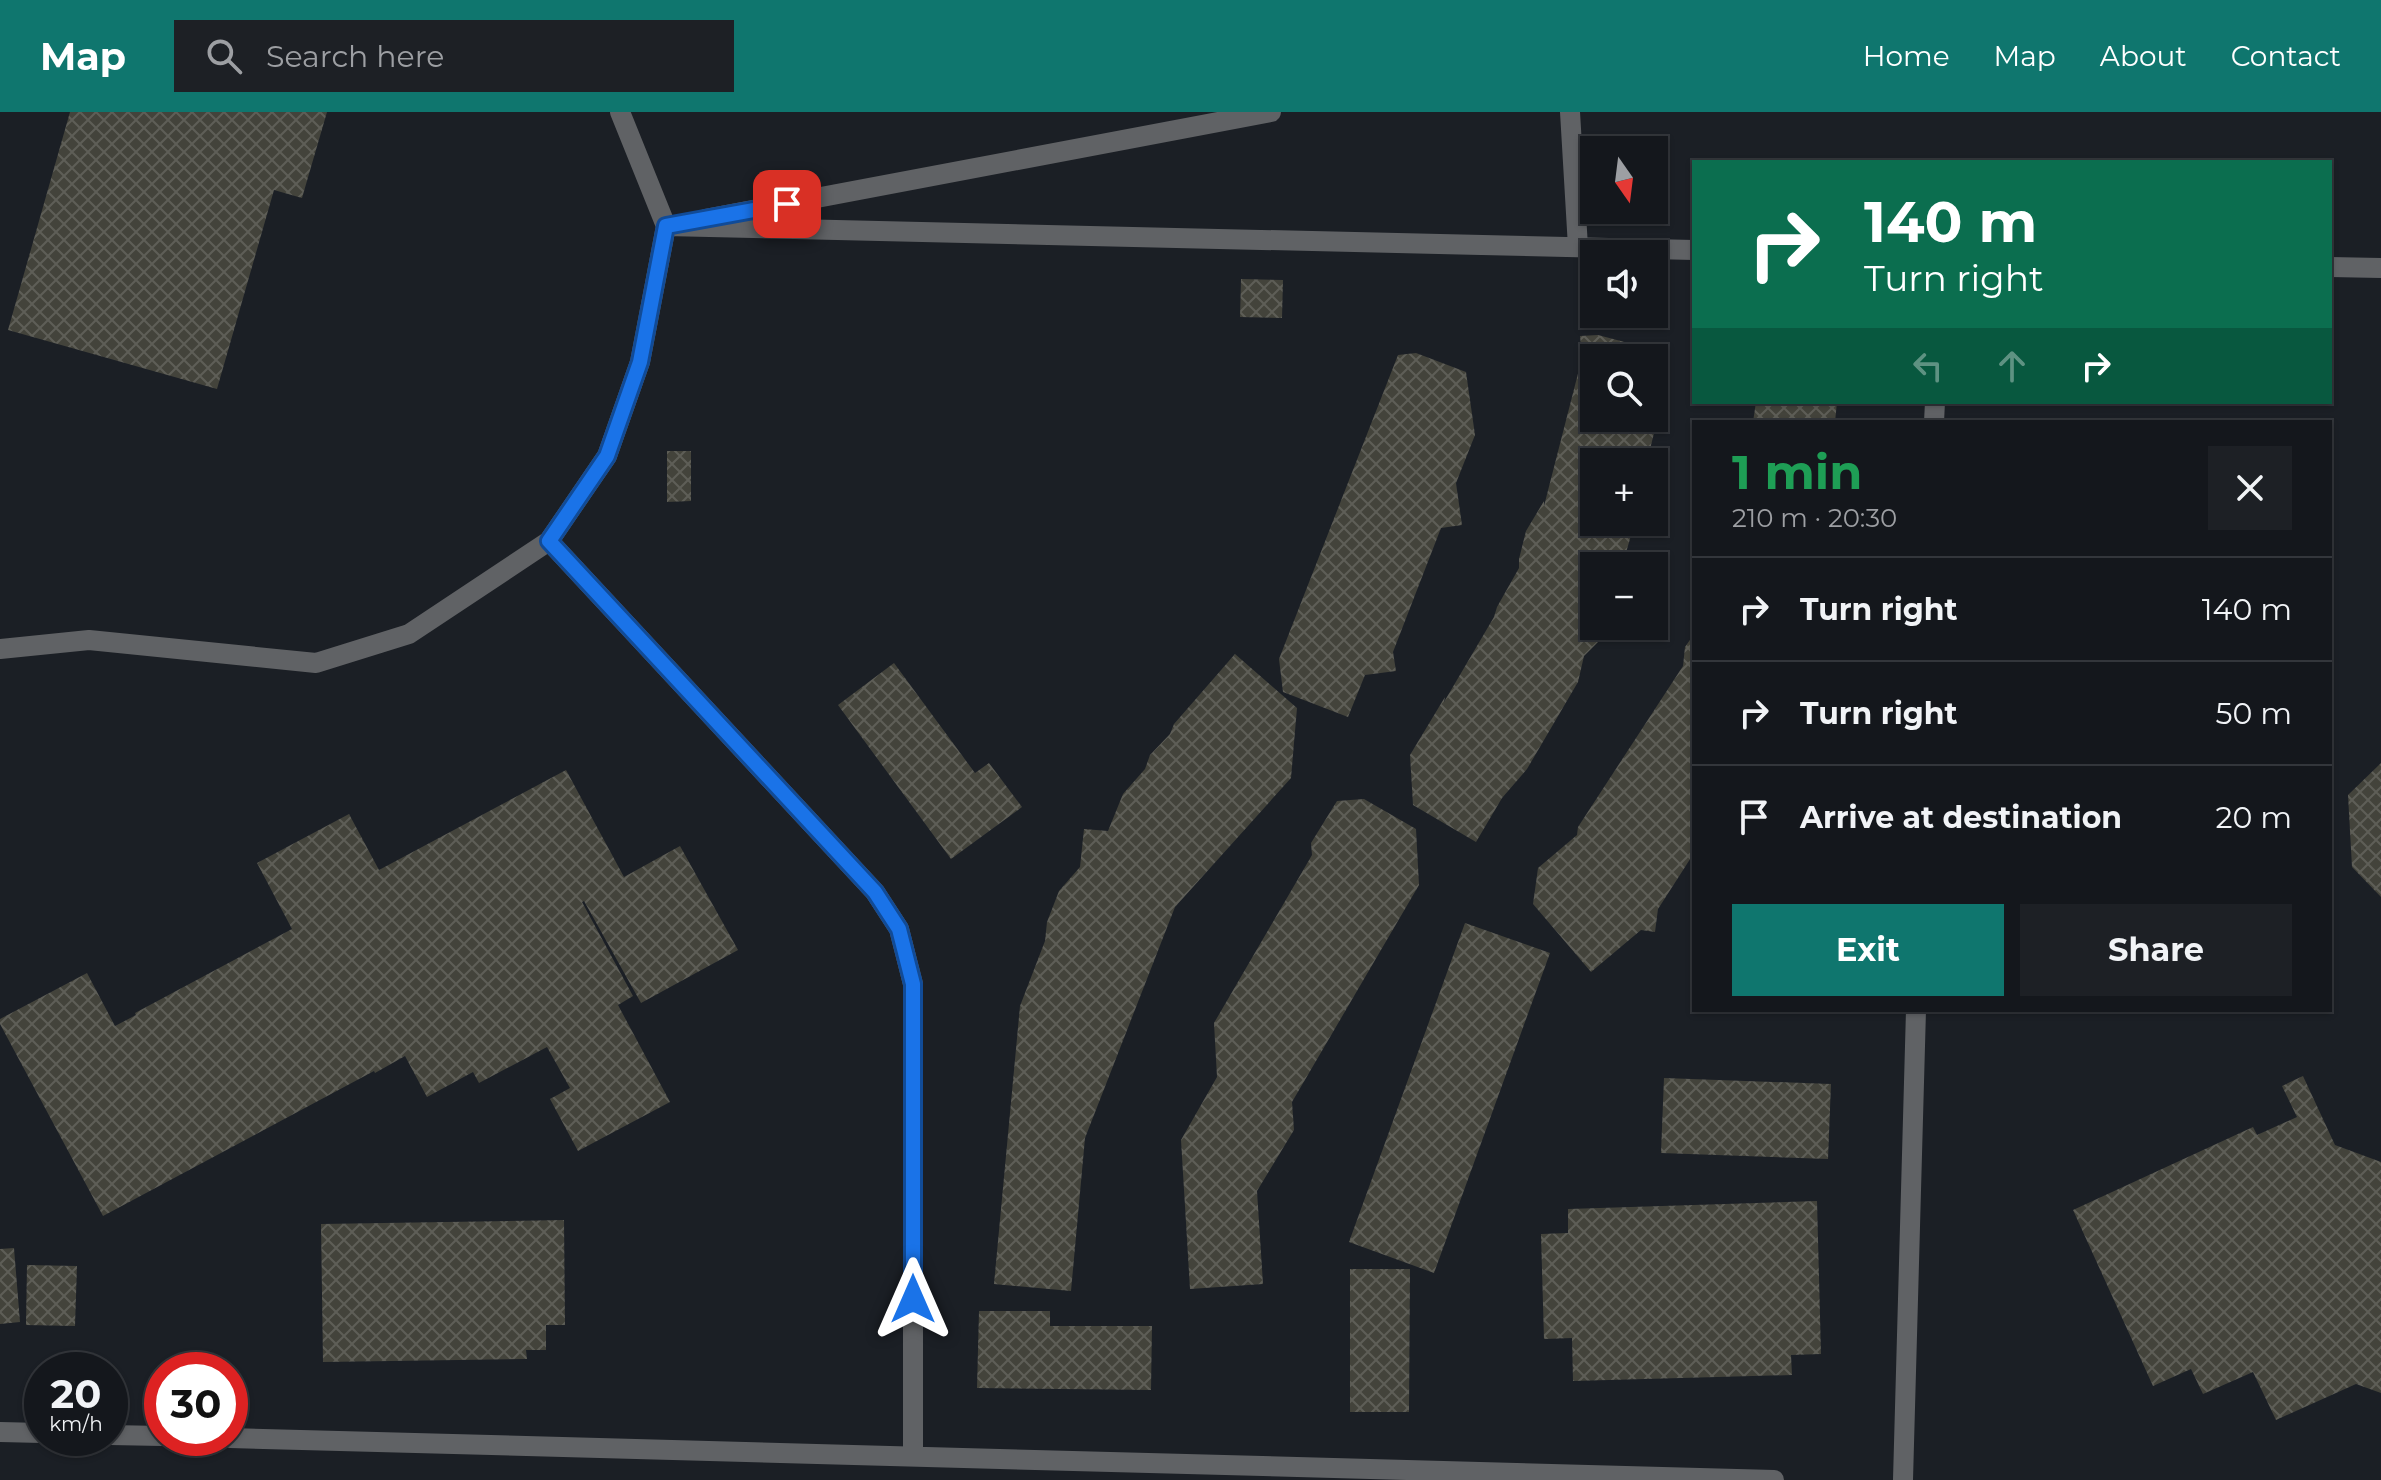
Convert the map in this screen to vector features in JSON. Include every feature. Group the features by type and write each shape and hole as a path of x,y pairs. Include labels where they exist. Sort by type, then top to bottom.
{"street":[{"path":"0,649 89,640 316,663 409,634 549,541 607,456 640,362 666,226 620,112"},
{"path":"666,226 1271,112"},
{"path":"1570,112 1578,247"},
{"path":"666,226 1692,250"},
{"path":"2332,267 2381,268"},
{"path":"549,541 875,892 899,929 913,984 913,1456"},
{"path":"1903,1480 1916,1012"},
{"path":"0,1432 24,1433"},
{"path":"248,1438 1774,1480"}],"building":[{"path":"70,112 327,112 302,198 274,190 217,389 8,330"},
{"path":"1241,279 1283,280 1282,318 1240,317"},
{"path":"1598,335 1632,344 1581,344 1580,336"},
{"path":"1416,353 1466,372 1475,435 1456,483 1462,525 1441,528 1393,652 1396,671 1365,675 1348,717 1283,692 1279,659 1398,355"},
{"path":"1580,366 1580,432 1654,432 1651,448 1580,448 1580,536 1631,536 1626,552 1580,552 1580,640 1600,640 1584,656 1578,682 1527,769 1502,798 1476,842 1413,805 1410,755 1494,617 1519,568 1526,531 1544,501 1544,506"},
{"path":"1756,404 1837,404 1835,420 1753,420"},
{"path":"667,451 691,451 691,501 667,502"},
{"path":"1692,637 1692,856 1658,909 1655,932 1641,930 1591,972 1533,904 1538,868 1577,835 1578,827 1683,666 1685,647"},
{"path":"1235,654 1297,708 1291,778 1175,907 1085,1138 1071,1291 994,1284 1020,1006 1045,941 1047,922 1059,891 1080,867 1084,829 1108,831 1123,794 1145,769 1150,755"},
{"path":"894,663 975,773 989,763 1022,807 951,859 838,705"},
{"path":"2381,763 2381,897 2352,867 2348,795"},
{"path":"566,770 624,877 680,846 738,950 641,1003 582,902 633,996 618,1005 670,1102 578,1151 550,1099 570,1088 547,1047 479,1083 473,1072 427,1097 405,1056 103,1216 0,1019 87,973 115,1026 292,929 257,863 349,814 379,870"},
{"path":"1364,799 1416,829 1419,885 1292,1102 1294,1130 1257,1191 1263,1284 1190,1289 1181,1140 1217,1077 1214,1023 1312,855 1311,843 1337,801"},
{"path":"1465,923 1550,953 1434,1273 1349,1242"},
{"path":"2303,1076 2335,1145 2381,1162 2381,1393 2356,1384 2276,1420 2253,1372 2203,1394 2191,1369 2153,1386 2073,1210 2253,1127 2257,1135 2297,1117 2282,1086"},
{"path":"1664,1078 1831,1084 1828,1159 1661,1153"},
{"path":"1817,1201 1821,1354 1791,1355 1792,1375 1573,1381 1572,1338 1544,1339 1541,1234 1568,1233 1568,1209"},
{"path":"564,1220 565,1325 546,1325 546,1350 526,1350 527,1359 323,1362 321,1224"},
{"path":"14,1248 20,1322 0,1324 0,1249"},
{"path":"27,1265 77,1266 75,1326 26,1325"},
{"path":"1350,1269 1410,1269 1409,1412 1350,1412"},
{"path":"979,1311 1050,1311 1050,1326 1152,1326 1151,1390 977,1388"}],"route":[{"path":"787,204 666,226 640,362 607,456 549,541 875,892 899,929 913,984 913,1299"}]}
